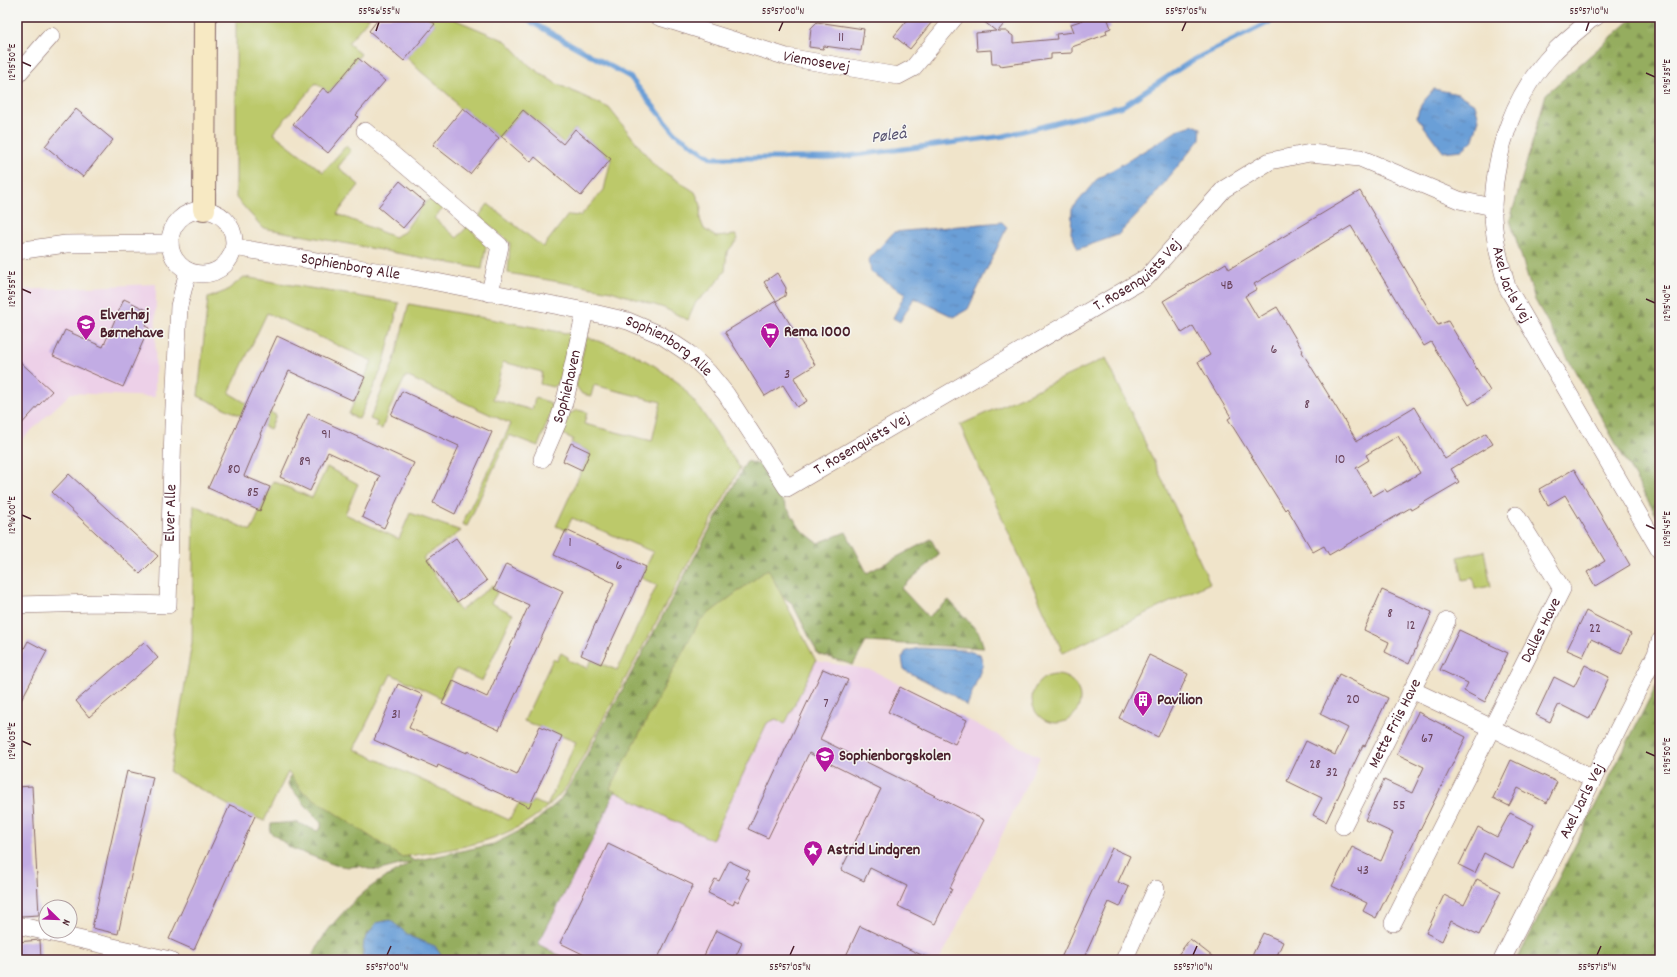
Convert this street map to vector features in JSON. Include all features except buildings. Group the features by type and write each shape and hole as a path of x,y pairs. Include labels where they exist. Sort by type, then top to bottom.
{"street":[{"path":"204,209 205,17"},
{"name":"Viemosevej","path":"658,17 787,57 898,76 913,68 953,18"},
{"name":"Axel Jarls Vej","path":"1596,17 1590,20 1553,52 1530,81 1509,122 1498,158 1493,207 1497,250 1507,287 1660,551"},
{"path":"17,75 51,36"},
{"path":"365,131 500,246 490,293"},
{"name":"T. Rosenquists Vej","path":"787,488 1147,277 1224,189 1270,161 1310,153 1360,158 1459,200 1493,207"},
{"path":"204,209 214,211 228,221 234,234 234,247 232,255 227,263 219,270 202,274 188,271 177,262 171,250 170,243 171,232 176,223 184,215 193,210 204,209"},
{"path":"17,251 66,244 170,243"},
{"name":"Sophienborg Alle","path":"234,247 490,293 628,320 661,335 688,353 708,372 726,394 787,488"},
{"name":"Elver Alle","path":"17,605 98,603 168,605 173,434 179,311 188,271"},
{"name":"Sophiehaven","path":"542,459 558,422 566,396 585,311"},
{"name":"Dalles Have","path":"1393,923 1562,589 1516,515"},
{"name":"Mette Friis Have","path":"1343,826 1447,621"},
{"name":"Axel Jarls Vej","path":"1502,960 1656,654 1660,641"},
{"path":"1412,690 1593,779"},
{"path":"1124,960 1156,889"},
{"path":"17,924 170,960"}],"shaded area":[{"name":"Elverhøj Børnehave","path":"156,284 155,397 71,393 17,444 17,290"},
{"name":"Sophienborgskolen","path":"768,569 816,661 872,670 1040,757 950,941 939,960 556,960 533,947 610,789"}],"green space":[{"path":"236,17 370,17 348,43 361,54 329,93 316,83 273,133 323,172 346,146 351,151 338,167 359,185 337,214 394,237 404,232 425,202 435,198 446,206 434,218 457,238 468,226 486,246 482,269 263,228 236,198"},
{"path":"427,17 449,17 506,41 530,66 555,83 609,108 655,166 695,192 701,205 700,219 704,229 716,237 736,235 738,239 727,252 725,271 712,288 696,302 688,320 664,308 611,291 508,273 510,243 479,216 488,204 543,247 568,215 580,216 604,190 611,159 575,129 564,143 523,110 499,138 463,108 459,109 451,97 419,70 407,57 435,24"},
{"path":"1643,17 1660,17 1660,522 1535,300 1510,220 1546,94 1632,19"},
{"path":"244,277 399,303 383,366 359,419 349,414 372,361 267,313 229,393 246,403 276,415 270,429 198,396 208,298 226,291"},
{"path":"409,304 571,334 561,382 553,387 540,384 542,372 503,362 493,399 532,410 535,398 549,402 553,408 538,446 509,435 467,526 462,524 511,424 406,376 388,412 382,429 376,426 377,422 370,419 393,364"},
{"path":"586,337 628,351 655,366 680,384 700,409 740,468 567,786 550,804 532,819 512,830 492,838 448,850 401,857 302,791 288,772 264,821 228,805 170,772 192,643 194,505 251,531 273,481 312,498 327,467 358,484 345,514 399,539 410,513 461,531 423,558 460,611 493,585 497,593 491,603 513,614 482,681 456,669 441,698 391,674 354,749 509,820 519,803 529,807 533,801 547,806 576,742 524,721 553,659 557,661 561,653 568,657 568,660 587,668 591,660 617,670 657,585 641,578 653,552 572,518 566,530 556,526 590,452 571,443 573,439 562,434 569,414 577,410 587,412 584,424 652,441 661,402 594,385 591,396 582,394 576,386"},
{"path":"1106,358 1210,583 1063,653 960,425"},
{"path":"747,461 760,465 801,530 818,543 846,532 867,573 931,539 939,555 901,588 928,617 949,600 979,633 984,648 866,642 853,665 818,654 792,603 767,586 623,774 595,835 538,944 568,960 312,960 315,951 328,930 355,900 377,883 411,862 380,870 368,869 360,866 349,867 335,865 291,848 270,832 271,824 296,822 317,831 321,828 321,823 288,785 289,778 296,774 414,861 494,844 531,825 559,801 573,780"},
{"path":"1484,551 1491,586 1475,589 1473,578 1463,580 1458,557"},
{"path":"768,569 816,661 785,724 776,719 767,723 712,840 610,789 700,620"},
{"path":"1056,675 1065,677 1073,682 1078,690 1080,699 1078,708 1073,716 1065,721 1056,723 1047,721 1039,716 1034,708 1032,699 1034,690 1039,682 1047,677"},
{"path":"1660,678 1660,960 1517,960"}],"water":[{"path":"1434,89 1458,94 1475,104 1479,119 1473,140 1462,150 1443,152 1417,117 1421,105"},
{"path":"1193,125 1201,128 1200,139 1143,209 1118,235 1078,249 1071,233 1072,209 1096,180 1180,129"},
{"path":"1002,222 1007,227 968,309 954,317 914,298 900,322 893,318 905,294 871,272 869,259 894,232"},
{"path":"919,648 963,650 980,654 983,664 967,706 951,694 904,670 902,658 906,651"},
{"path":"390,920 411,937 435,946 444,960 362,960 364,941 376,923"}],"waterway":[{"name":"Pøleå","path":"522,17 630,77 675,133 712,158 833,158 1004,136 1123,106 1193,60 1280,17"}],"place":[{"name":"Elverhøj Børnehave","path":"86,341"},
{"name":"Rema 1000","path":"770,349"},
{"name":"Pavilion","path":"1143,717"},
{"name":"Sophienborgskolen","path":"825,773"},
{"name":"Astrid Lindgren","path":"813,867"}]}
